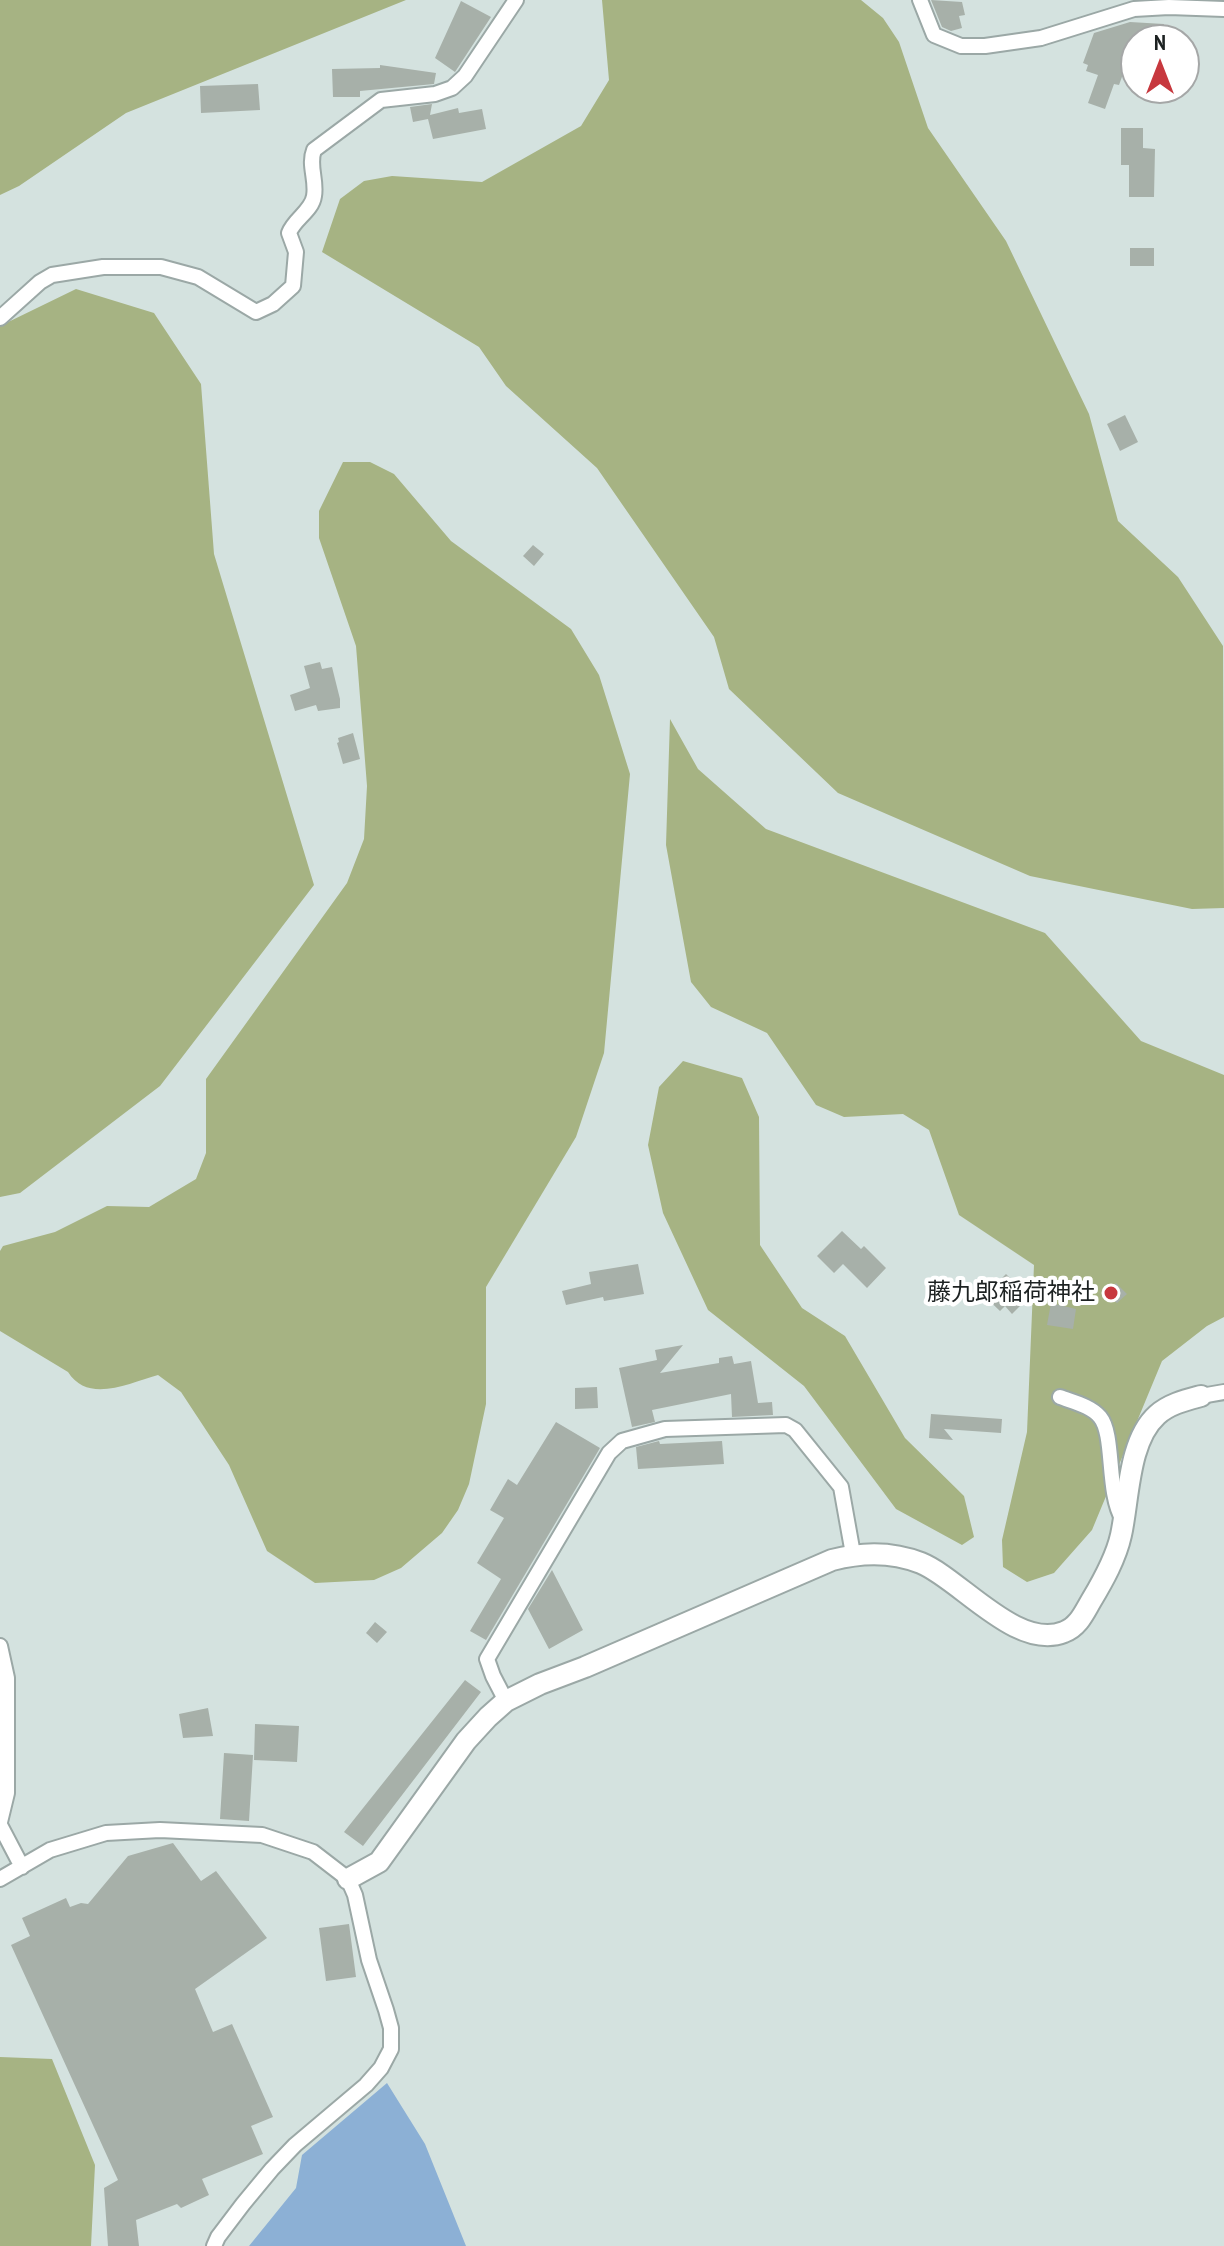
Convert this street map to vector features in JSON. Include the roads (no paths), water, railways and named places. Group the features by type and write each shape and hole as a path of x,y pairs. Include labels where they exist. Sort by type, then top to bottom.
{"street":[{"path":"0,318 52,275 103,267 161,267 198,277 256,312 273,304 293,286 296,252 289,233 291,226 314,199 314,150 381,100 435,94 452,88 465,76 516,0"},
{"path":"920,0 934,35 961,46 1041,38 1134,9 1224,9"},
{"path":"348,1879 379,1862 466,1741 506,1701 832,1560 870,1552 922,1563 1020,1629 1045,1635 1063,1633 1078,1623 1098,1590 1121,1538 1136,1453 1143,1432 1157,1415 1176,1403 1224,1392"},
{"path":"1060,1397 1100,1417 1106,1431 1113,1492 1124,1521"},
{"path":"506,1701 487,1659 609,1453 622,1441 665,1429 786,1425 795,1430 841,1487 853,1554"},
{"path":"0,1646 7,1678 7,1793 0,1824 22,1867"},
{"path":"0,1879 50,1850 106,1833 160,1830 262,1835 313,1852 348,1879 391,2028 391,2049 381,2068 366,2085 295,2145 272,2169 226,2226 214,2246"}],"water":[{"path":"387,2083 425,2144 466,2246 249,2246 296,2188 302,2155"}],"place":[{"name":"藤九郎稲荷神社","path":"1111,1293"}]}
